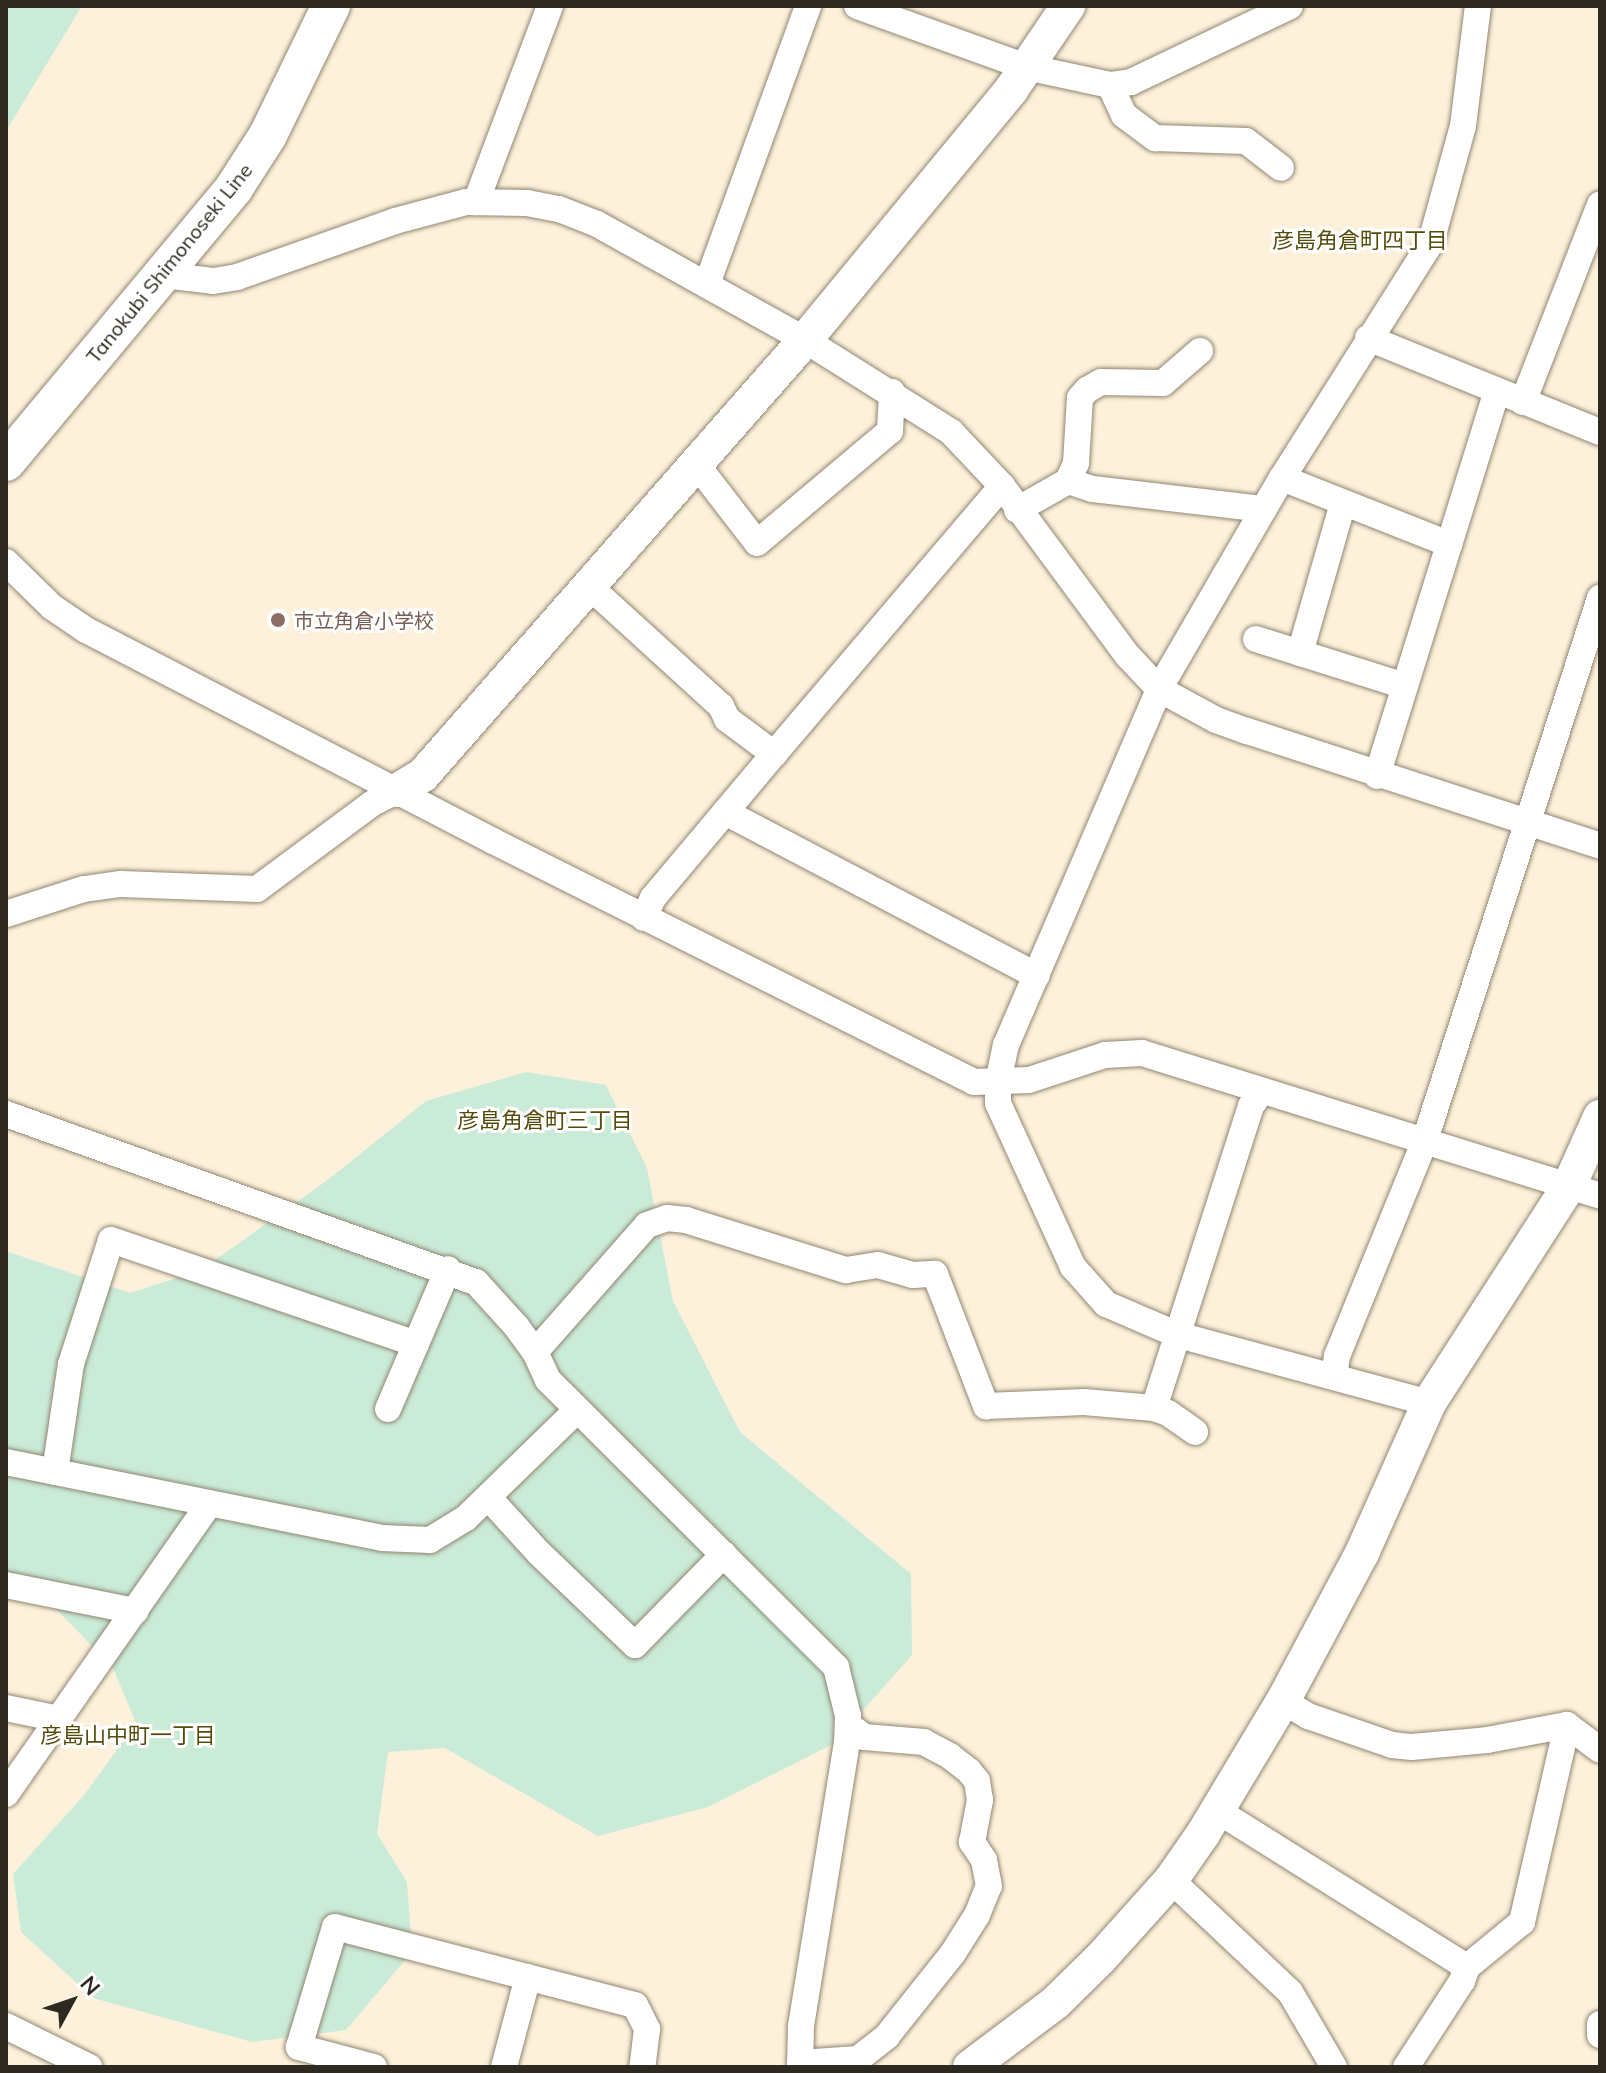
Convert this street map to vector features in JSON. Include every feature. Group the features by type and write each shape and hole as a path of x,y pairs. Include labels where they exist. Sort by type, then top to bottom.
{"main road":[{"name":"Tanokubi Shimonoseki Line","path":"6,462 234,188 268,135 331,6"}],"street":[{"path":"476,202 550,6"},
{"path":"707,284 808,6"},
{"path":"857,6 1026,67 1110,85 1131,82 1290,6"},
{"path":"6,914 84,889 121,884 257,889 373,803 423,775 805,340 1026,67 1068,6"},
{"path":"1429,1403 1178,1335 1120,1312 1086,1286 1073,1267 998,1103 998,1082 1006,1045 1140,727 1159,689 1282,478 1431,242 1463,126 1478,6"},
{"path":"1110,85 1124,115 1155,138 1246,141 1281,168"},
{"path":"163,275 213,281 237,277 395,221 476,202 501,201 559,209 597,224 805,340 951,432 1002,486 1128,656 1159,689 1216,720 1377,776 1600,846"},
{"path":"1523,402 1600,205"},
{"path":"1368,338 1600,432"},
{"path":"1017,510 1068,481 1076,463 1080,398 1087,390 1101,382 1163,383 1200,351"},
{"path":"1377,776 1497,391"},
{"path":"697,465 757,543 890,431 892,392"},
{"path":"1282,478 1449,544"},
{"path":"1068,481 1093,489 1264,509"},
{"path":"644,918 653,898 1002,486"},
{"path":"1300,653 1343,503"},
{"path":"6,562 67,619 644,918 974,1082 1029,1080 1105,1055 1142,1053 1584,1191"},
{"path":"590,587 721,706 727,719 774,754"},
{"path":"1334,1377 1337,1356 1425,1140 1600,598"},
{"path":"1256,639 1405,686"},
{"path":"725,812 1037,976"},
{"path":"1154,1408 1251,1106 1262,1090"},
{"path":"6,1114 448,1269 476,1282 535,1352 548,1380 836,1667 848,1725 801,2027 800,2065 858,2059 887,2036 953,1953 977,1915 989,1886 984,1860 972,1842 980,1800 977,1781 969,1771 924,1742 864,1737 848,1725"},
{"path":"970,2067 1055,2003 1171,1880 1218,1811 1283,1701 1362,1553 1429,1403 1584,1191 1600,1117"},
{"path":"535,1352 647,1225 667,1218 755,1239 846,1270 878,1265 913,1275 935,1274 986,1406 1084,1402 1154,1408 1195,1432"},
{"path":"55,1472 71,1364 111,1240 416,1344"},
{"path":"388,1409 448,1269"},
{"path":"6,1462 409,1542 430,1540 448,1531 488,1497 577,1410"},
{"path":"488,1497 539,1553 635,1645 724,1554"},
{"path":"6,1794 210,1503"},
{"path":"6,1585 135,1611"},
{"path":"1283,1701 1308,1716 1368,1737 1412,1747 1487,1740 1567,1725 1600,1750"},
{"path":"6,1708 59,1719"},
{"path":"1406,2067 1462,1981 1467,1967 1522,1922 1567,1725"},
{"path":"1218,1811 1467,1967"},
{"path":"1171,1880 1290,1992 1334,2067"},
{"path":"374,2067 299,2047 335,1927 635,2005 647,2029 642,2067"},
{"path":"504,2067 528,1977"},
{"path":"1600,2024 1600,2035"},
{"path":"6,2026 89,2067"}],"green space":[{"path":"6,6 82,6 6,131"},
{"path":"526,1072 606,1085 647,1168 673,1301 740,1432 911,1574 912,1655 833,1744 708,1807 598,1836 445,1748 388,1752 377,1834 407,1882 412,1952 346,2030 252,2042 93,1998 21,1932 13,1874 85,1794 136,1723 113,1668 32,1584 6,1596 6,1251 130,1293 201,1270 329,1179 426,1101"}],"place":[{"name":"市立角倉小学校","path":"278,620"}],"district":[{"name":"彦島角倉町四丁目","path":"1360,241"},
{"name":"彦島角倉町三丁目","path":"545,1121"},
{"name":"彦島山中町一丁目","path":"128,1736"}]}
